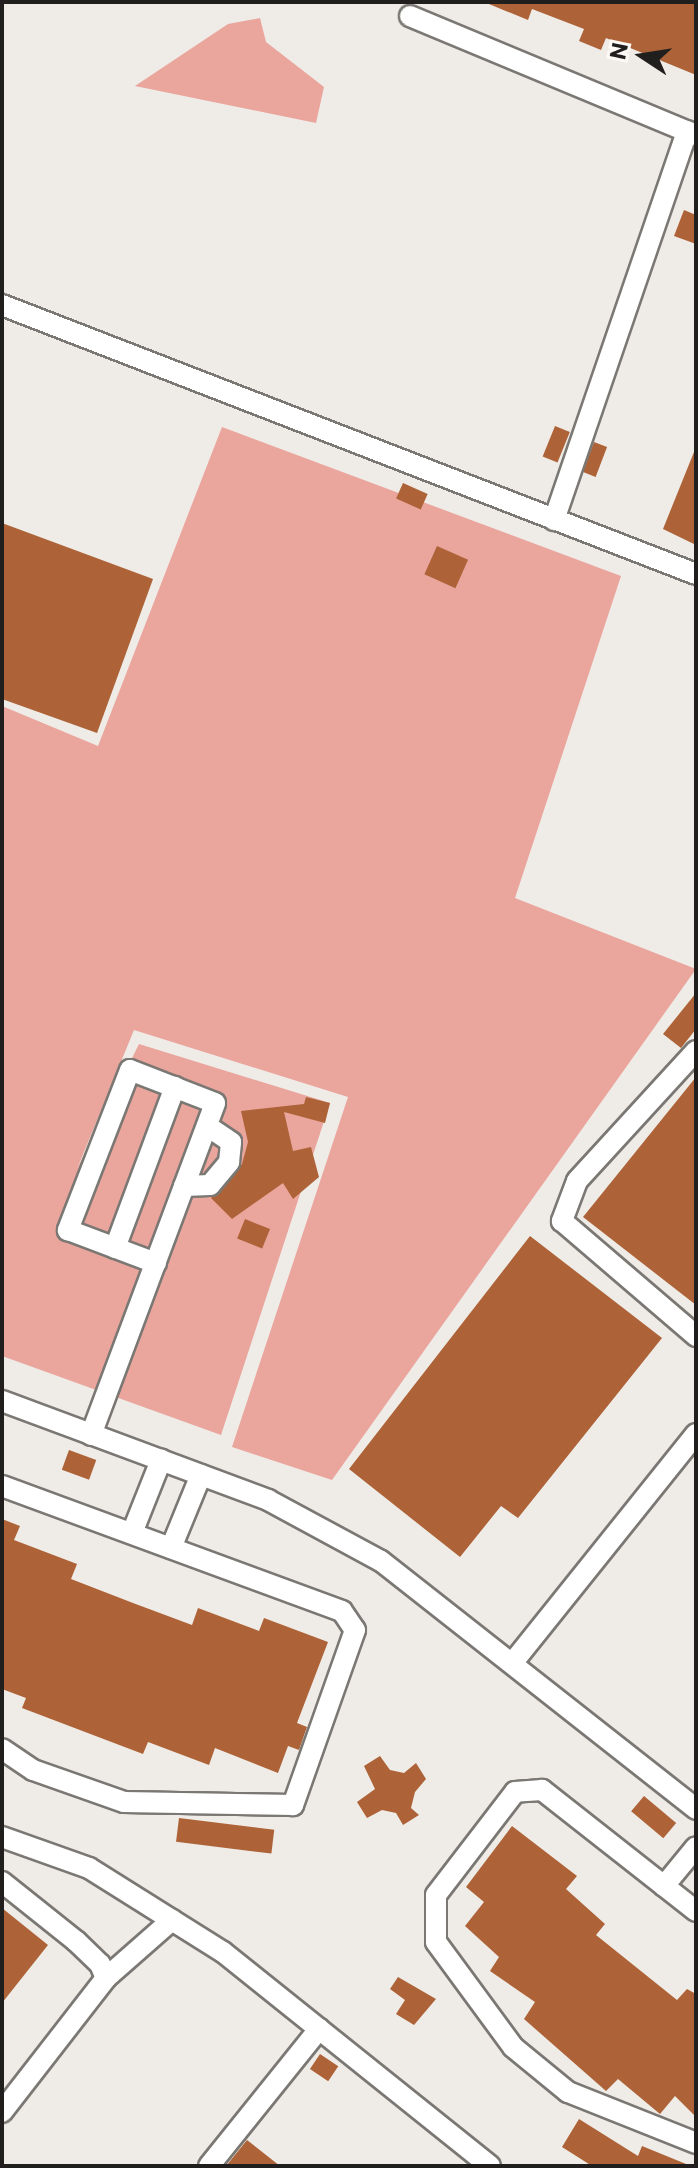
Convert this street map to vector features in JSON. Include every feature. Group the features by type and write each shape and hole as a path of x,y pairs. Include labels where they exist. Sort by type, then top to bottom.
{"lane":[{"path":"410,16 692,133 554,520"},
{"path":"2,305 696,574"},
{"path":"696,1051 577,1181 562,1221 696,1336"},
{"path":"91,1435 156,1263 215,1103 130,1070 68,1230 156,1263"},
{"path":"115,1248 175,1087"},
{"path":"184,1186 210,1185 229,1162 231,1142 207,1126"},
{"path":"2,1401 268,1500 381,1561 514,1661 696,1809"},
{"path":"514,1661 696,1434"},
{"path":"132,1533 161,1460"},
{"path":"171,1548 201,1475"},
{"path":"2,1486 342,1611 355,1630 293,1805 124,1802 33,1770 2,1749"},
{"path":"696,1911 542,1790 515,1792 436,1895 436,1942 513,2047 568,2092 696,2143"},
{"path":"2,1837 89,1868 223,1952 490,2166"},
{"path":"664,1886 696,1847"},
{"path":"2,1882 76,1941 100,1964 106,1978"},
{"path":"2,2112 106,1978 172,1920"},
{"path":"209,2166 319,2029"}],"shaded area":[{"path":"260,18 266,42 324,87 316,123 135,86 228,24"},
{"path":"222,427 621,576 515,898 696,969 332,1480 232,1447 348,1097 134,1030 77,1169 139,1044 330,1103 221,1435 2,1356 2,706 98,746"}],"building":[{"path":"484,2 696,2 696,75 606,38 601,50 579,41 584,29 532,9 528,20"},
{"path":"684,210 696,215 696,244 674,236"},
{"path":"555,426 570,432 557,463 543,457"},
{"path":"594,442 607,447 596,477 583,472"},
{"path":"696,447 696,545 663,529"},
{"path":"403,483 428,494 421,510 396,499"},
{"path":"2,523 153,579 97,733 2,699"},
{"path":"437,546 468,560 455,588 424,574"},
{"path":"696,993 696,1029 681,1048 663,1034"},
{"path":"696,1077 696,1305 583,1217"},
{"path":"306,1097 330,1103 325,1123 284,1112 293,1151 311,1147 319,1177 293,1199 283,1183 232,1219 211,1198 242,1164 248,1142 241,1111 304,1104"},
{"path":"245,1219 270,1229 262,1249 237,1238"},
{"path":"530,1236 662,1338 518,1518 501,1506 460,1557 349,1469"},
{"path":"69,1450 96,1460 89,1480 62,1470"},
{"path":"2,1519 20,1526 14,1540 77,1564 71,1579 133,1603 192,1625 198,1608 259,1631 264,1618 328,1642 297,1723 307,1727 299,1750 288,1746 278,1773 215,1748 209,1765 148,1742 143,1754 22,1708 26,1698 2,1689"},
{"path":"380,1756 390,1770 404,1773 416,1763 426,1779 415,1792 411,1808 419,1815 403,1825 396,1813 382,1810 367,1818 357,1802 375,1789 364,1766"},
{"path":"644,1796 676,1823 663,1838 631,1811"},
{"path":"179,1818 274,1830 271,1854 176,1842"},
{"path":"512,1826 577,1876 566,1889 605,1924 596,1935 677,2000 687,1989 696,1994 696,2117 675,2096 660,2114 618,2079 606,2091 524,2019 535,2002 490,1971 499,1957 465,1926 484,1902 466,1887"},
{"path":"2,1908 48,1945 2,2003"},
{"path":"398,1977 436,1999 414,2025 396,2014 405,2000 390,1989"},
{"path":"320,2054 338,2066 328,2081 310,2069"},
{"path":"579,2119 638,2156 642,2146 691,2166 592,2166 562,2147"},
{"path":"247,2140 280,2166 226,2166"}]}
